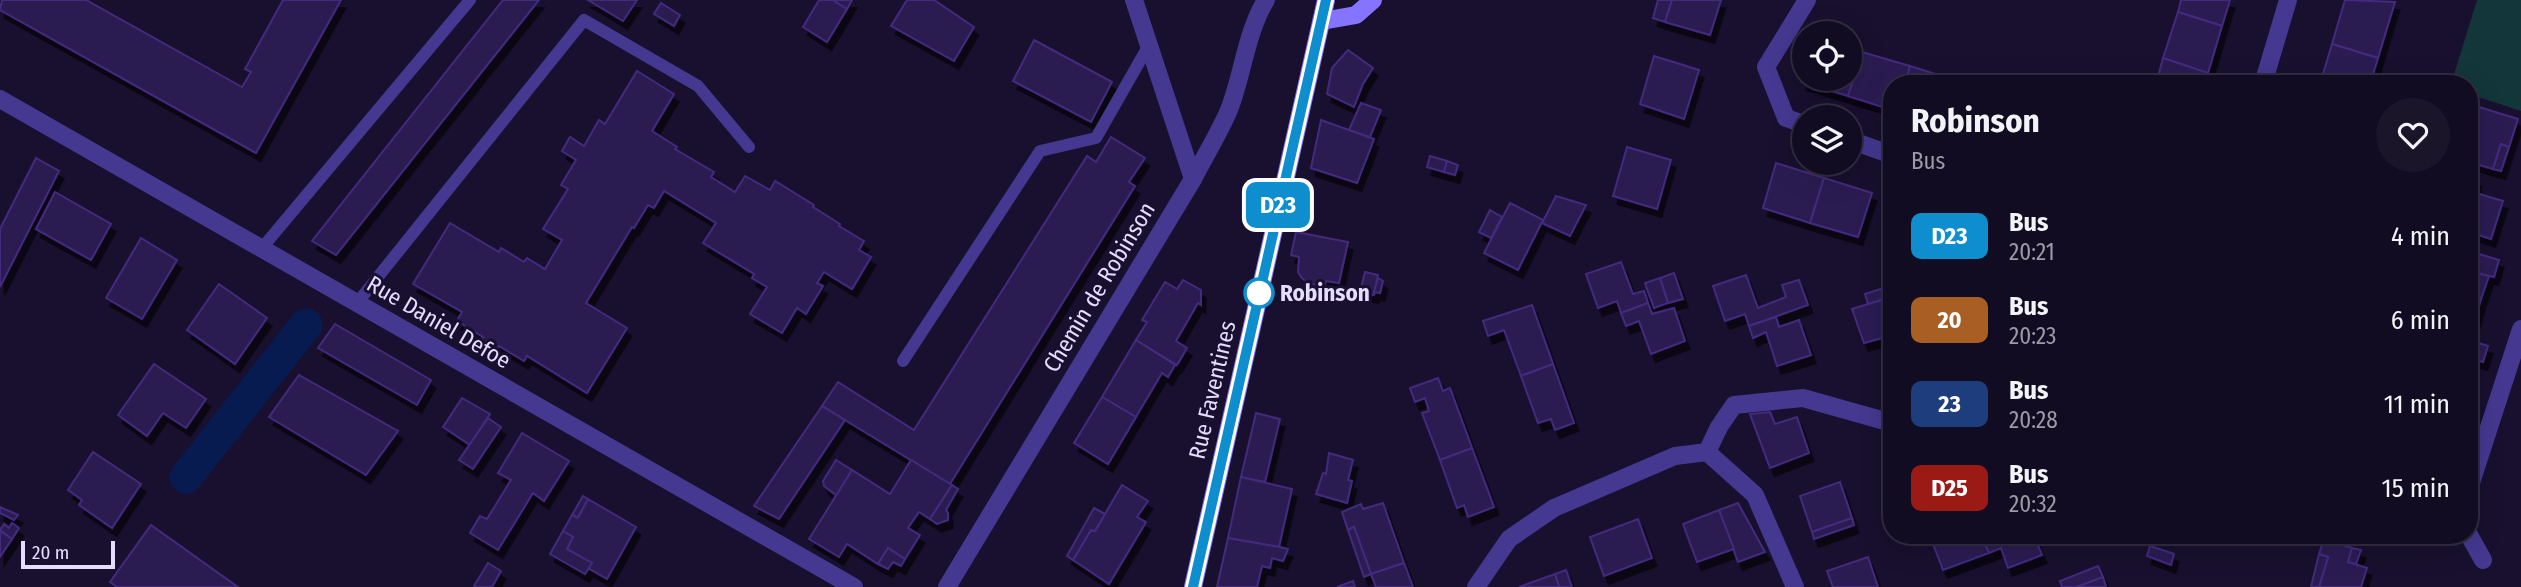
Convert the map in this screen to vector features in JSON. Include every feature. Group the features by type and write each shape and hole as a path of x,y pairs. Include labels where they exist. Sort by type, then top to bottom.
{"main road":[{"name":"Rue Faventines","path":"1193,587 1326,0"},
{"path":"1322,21 1356,15 1373,0"}],"street":[{"path":"1134,0 1193,179"},
{"name":"Chemin de Robinson","path":"947,587 1193,179 1228,112 1244,66 1256,16 1266,0"},
{"path":"1792,120 1786,118 1766,67 1807,0"},
{"path":"2266,75 2288,0"},
{"name":"Rue Daniel Defoe","path":"0,99 854,587"},
{"path":"1862,144 1883,152"},
{"path":"2478,461 2521,329"},
{"path":"1707,452 1734,405 1803,398 1883,420"},
{"path":"1476,587 1509,539 1554,508 1675,456 1707,452 1755,495 1795,587"},
{"path":"2474,544 2483,560"}],"lane":[{"path":"262,248 470,0"},
{"path":"357,303 584,20 698,86 749,147"},
{"path":"903,361 1040,151 1096,138 1149,45"}],"green space":[{"path":"2477,0 2521,0 2521,111 2478,97 2478,75 2454,75"}],"building":[{"path":"2,0 86,0 242,87 251,72 245,69 283,0 341,0 256,153 0,10"},
{"path":"503,0 539,0 336,255 312,241"},
{"path":"588,0 637,0 623,21"},
{"path":"819,0 833,0 847,9 827,42 803,27"},
{"path":"833,0 852,0 847,9"},
{"path":"907,0 934,0 974,27 954,61 891,26"},
{"path":"1658,0 1672,0 1665,22 1653,18"},
{"path":"1672,0 1721,0 1710,35 1665,22"},
{"path":"2181,0 2230,0 2222,26 2178,12"},
{"path":"2345,0 2395,2 2378,58 2332,44"},
{"path":"661,3 680,15 674,26 654,14"},
{"path":"2178,12 2222,26 2208,73 2163,58"},
{"path":"1034,40 1112,82 1091,122 1013,81"},
{"path":"2332,44 2378,58 2373,75 2323,75"},
{"path":"1348,50 1373,68 1354,107 1327,94 1332,68"},
{"path":"1862,52 1910,66 1908,75 1883,75 1883,107 1848,96 1850,91 1862,91"},
{"path":"1654,56 1699,70 1684,119 1640,104"},
{"path":"2163,58 2208,73 2207,75 2158,75"},
{"path":"1910,66 1938,75 1908,75"},
{"path":"637,71 674,94 652,131 677,147 675,149 714,172 711,177 735,192 745,176 770,190 775,181 864,241 859,250 871,257 852,289 824,272 817,283 823,286 806,314 797,308 782,333 750,314 767,287 752,278 754,274 703,243 716,223 664,191 654,208 648,205 634,228 632,227 586,303 627,328 587,393 527,356 524,361 499,346 497,350 481,340 483,337 457,321 462,312 413,284 450,223 499,252 501,248 524,262 527,258 545,269 562,240 543,229 568,189 561,185 576,160 562,151 570,137 584,146 599,120 605,124"},
{"path":"1832,91 1850,91 1848,96"},
{"path":"1361,103 1381,110 1370,137 1349,130"},
{"path":"2478,107 2518,119 2509,147 2501,144 2493,169 2478,165"},
{"path":"1321,120 1374,139 1357,183 1311,168"},
{"path":"1111,137 1145,158 1129,182 1135,186 950,484 822,406 838,382 914,430 1087,156 1096,162"},
{"path":"2501,144 2509,147 2501,171 2493,169"},
{"path":"1627,147 1671,160 1657,209 1613,196"},
{"path":"1430,156 1447,161 1444,172 1427,167"},
{"path":"36,158 59,171 0,287 0,229"},
{"path":"1447,161 1458,165 1455,175 1444,172"},
{"path":"1776,163 1792,168 1792,175 1824,178 1810,223 1763,208"},
{"path":"1824,178 1872,193 1858,237 1810,223"},
{"path":"55,192 111,224 91,260 36,229"},
{"path":"2478,194 2503,201 2491,239 2478,235"},
{"path":"1556,196 1586,205 1570,236 1542,223"},
{"path":"1510,203 1543,220 1518,270 1484,253"},
{"path":"1490,210 1502,217 1491,238 1479,232"},
{"path":"1296,232 1348,242 1339,283 1326,281 1324,287 1307,283 1301,277 1298,272 1299,257 1291,255"},
{"path":"141,238 177,260 142,319 106,298"},
{"path":"2478,254 2499,260 2494,277 2478,273"},
{"path":"1621,262 1633,294 1644,291 1648,303 1621,313 1617,301 1598,308 1586,274"},
{"path":"1365,272 1378,275 1374,295 1360,292"},
{"path":"1674,273 1683,299 1668,303 1660,278"},
{"path":"2478,273 2489,276 2481,299 2478,298"},
{"path":"1746,275 1758,308 1786,297 1782,285 1799,280 1808,305 1749,326 1745,314 1725,321 1713,286"},
{"path":"1378,278 1383,281 1380,293 1374,292"},
{"path":"1660,278 1668,303 1654,308 1645,283"},
{"path":"1183,280 1201,290 1201,305 1198,303 1176,341 1187,348 1177,365 1136,340 1147,322 1142,320 1165,282 1177,289"},
{"path":"219,284 267,318 235,364 187,330"},
{"path":"1883,288 1883,300 1868,304 1865,294"},
{"path":"1883,300 1883,338 1864,343 1852,309"},
{"path":"1648,303 1652,314 1674,308 1685,341 1651,354 1639,321 1626,326 1621,313"},
{"path":"1532,305 1553,364 1521,376 1504,330 1488,336 1483,321"},
{"path":"1776,317 1779,327 1799,320 1811,355 1777,366 1766,332 1753,338 1749,326"},
{"path":"335,324 431,380 417,405 318,348"},
{"path":"1136,340 1175,365 1168,377 1162,373 1136,417 1102,397"},
{"path":"2478,343 2488,346 2483,362 2478,361"},
{"path":"154,364 206,399 186,428 163,413 147,436 118,415"},
{"path":"1553,364 1574,423 1555,430 1551,419 1538,423 1521,376"},
{"path":"299,375 398,431 366,475 269,417"},
{"path":"1438,378 1443,391 1450,388 1472,448 1440,460 1422,413 1429,411 1425,398 1415,402 1410,388"},
{"path":"1102,397 1136,417 1108,464 1074,443"},
{"path":"462,398 490,414 470,445 443,427"},
{"path":"822,406 845,420 779,519 754,506"},
{"path":"1770,412 1775,424 1797,417 1809,453 1770,468 1750,414"},
{"path":"1256,413 1280,419 1265,482 1241,477"},
{"path":"488,418 501,427 473,469 459,460"},
{"path":"522,433 569,461 544,501 533,493 498,550 470,533 480,516 487,519 511,480 498,473"},
{"path":"1472,448 1494,507 1468,517 1464,505 1457,508 1440,460"},
{"path":"93,452 141,484 112,528 79,505 82,500 68,490"},
{"path":"1329,453 1353,460 1348,480 1352,481 1347,503 1316,494 1323,473 1326,474"},
{"path":"836,460 852,470 837,496 824,486 823,481"},
{"path":"911,460 952,485 930,519 919,512 908,528 920,535 905,559 888,548 878,564 847,544 839,557 809,539 852,470 890,494"},
{"path":"1241,477 1292,489 1279,547 1228,538"},
{"path":"1840,482 1852,518 1812,532 1800,496"},
{"path":"952,485 958,489 946,510 948,520 937,524 930,519"},
{"path":"1122,485 1148,501 1137,517 1146,522 1109,584 1073,560 1091,530 1095,531"},
{"path":"583,496 588,499 578,518 572,515"},
{"path":"588,499 636,527 607,579 588,568 592,563 567,549 573,537 563,531 572,515 578,518"},
{"path":"1383,503 1404,563 1371,574 1354,527 1348,530 1342,512 1361,504 1363,509"},
{"path":"1738,503 1765,552 1738,562 1719,510"},
{"path":"0,507 18,515 14,520 0,513"},
{"path":"1094,508 1105,514 1095,531 1091,530 1073,560 1067,556"},
{"path":"1719,510 1734,549 1697,562 1683,524"},
{"path":"1852,518 1854,525 1814,539 1812,532"},
{"path":"1638,519 1652,558 1604,576 1590,537"},
{"path":"12,523 19,528 12,539 0,530 4,524 9,528"},
{"path":"151,525 238,587 117,587 110,582"},
{"path":"1354,527 1371,574 1364,577 1348,530"},
{"path":"0,531 12,539 0,557"},
{"path":"563,531 573,537 567,549 592,563 585,574 550,554"},
{"path":"1228,538 1288,549 1283,561 1272,558 1270,568 1262,566 1257,587 1217,587"},
{"path":"1933,544 1985,544 1989,553 1943,570"},
{"path":"1985,544 2037,544 2042,555 2008,568 2001,548 1989,553"},
{"path":"2322,544 2340,544 2352,548 2348,562 2367,568 2361,587 2319,587 2328,557 2319,554"},
{"path":"2150,546 2174,554 2171,565 2147,556"},
{"path":"888,548 905,559 901,566 893,562 888,569 878,564"},
{"path":"2352,548 2361,550 2356,564 2348,562"},
{"path":"2319,554 2328,557 2319,587 2311,587"},
{"path":"1868,557 1878,587 1833,587 1827,571"},
{"path":"488,563 501,571 492,587 474,586"},
{"path":"1404,563 1413,587 1376,587 1371,574"},
{"path":"2098,566 2103,577 2077,587 2062,587 2060,581"},
{"path":"1566,570 1572,587 1559,587 1555,574"},
{"path":"1555,574 1559,587 1519,587"},
{"path":"2103,577 2106,587 2077,587"},
{"path":"1353,581 1355,587 1337,587"}],"waterway":[{"path":"186,477 306,325"}],"bus line":[{"name":"D23","path":"1193,587 1326,0"}],"place":[{"name":"Robinson","path":"1259,293"}]}
